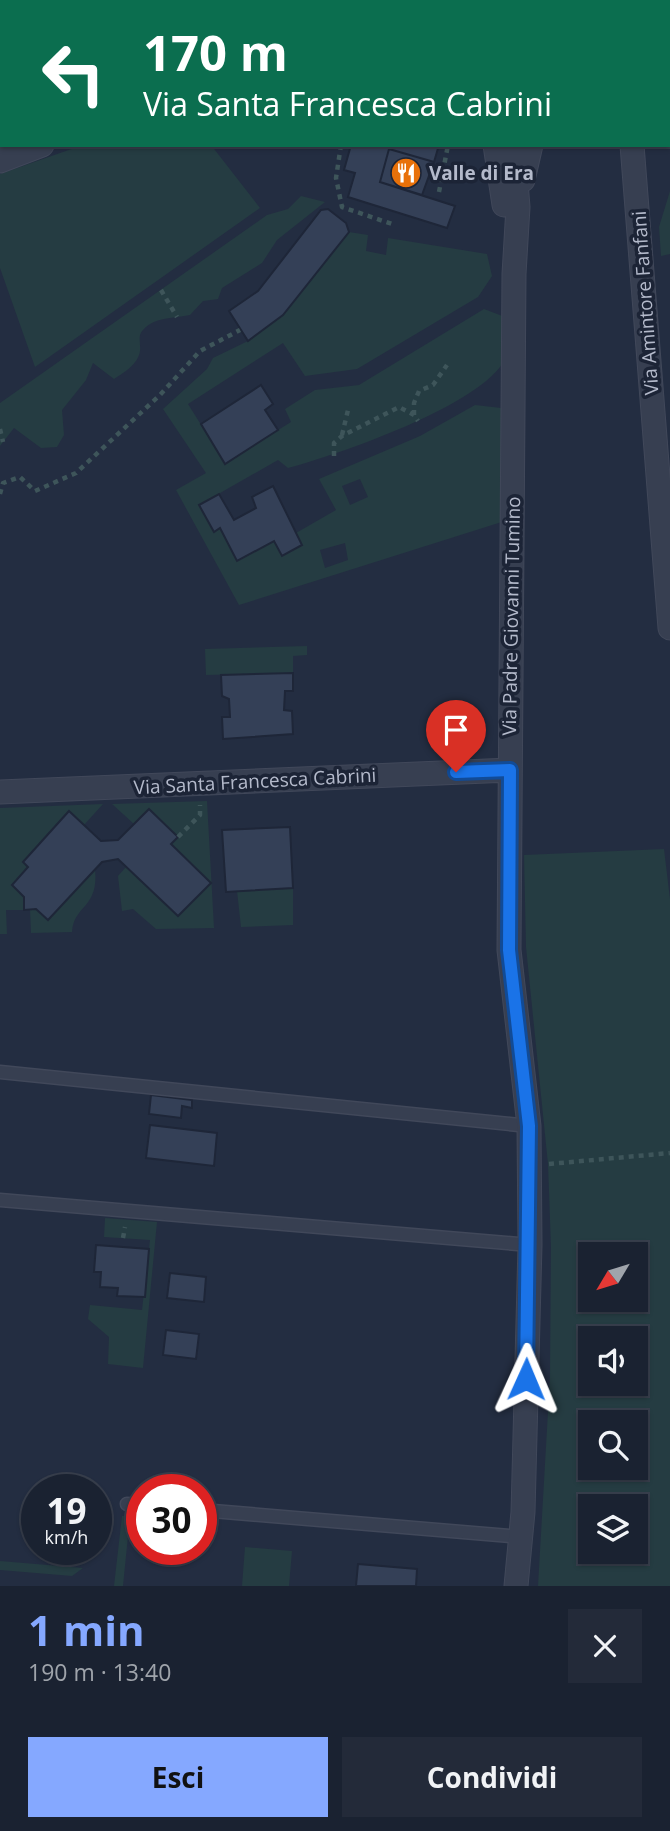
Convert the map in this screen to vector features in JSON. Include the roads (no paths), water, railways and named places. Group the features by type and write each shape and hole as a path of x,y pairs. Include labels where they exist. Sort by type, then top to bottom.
{"street":[{"path":"0,161 37,147"},
{"path":"495,147 514,274"},
{"path":"513,147 518,207 514,274"},
{"path":"518,207 531,147"},
{"name":"Via Amintore Fanfani","path":"632,147 670,628"},
{"name":"Via Padre Giovanni Tumino","path":"514,274 509,950 529,1126 530,1245 521,1537 516,1586"},
{"name":"Via Santa Francesca Cabrini","path":"0,792 510,770"}],"lane":[{"path":"0,1072 529,1126"},
{"path":"0,1200 530,1245"},
{"path":"217,1511 521,1537"}],"place":[{"name":"Valle di Era","path":"406,173"}]}
